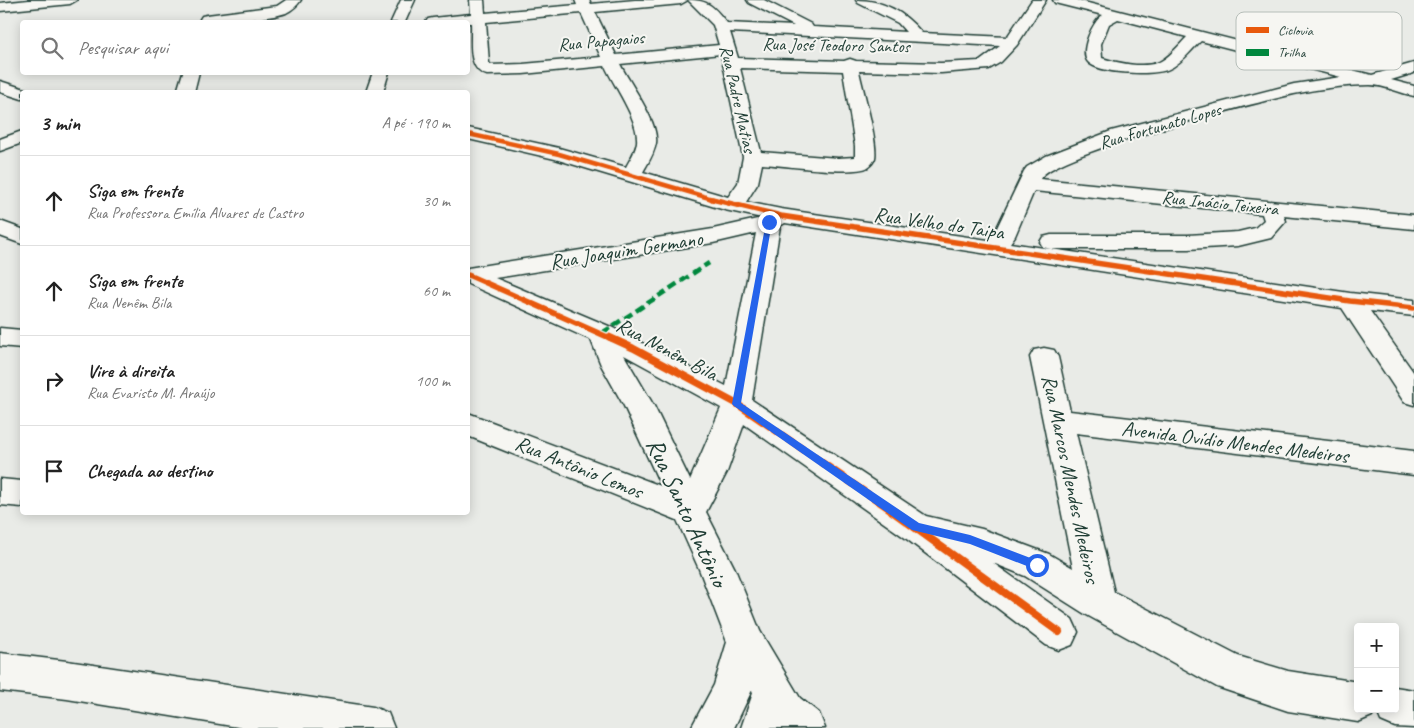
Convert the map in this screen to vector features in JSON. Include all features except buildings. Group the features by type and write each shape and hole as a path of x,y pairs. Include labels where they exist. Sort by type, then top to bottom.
{"street":[{"path":"0,7 70,0"},
{"path":"208,16 280,10 287,8 294,0"},
{"path":"399,20 408,0"},
{"path":"477,0 478,18"},
{"path":"456,20 584,4 681,0"},
{"name":"Rua Padre Matias","path":"695,0 710,12 720,27 729,56 753,157 748,183 733,205"},
{"path":"754,0 814,32"},
{"path":"863,0 904,20 918,37"},
{"name":"Rua José Teodoro Santos","path":"729,56 941,68 983,66 996,58 1011,42 1039,0"},
{"path":"1060,0 1236,45"},
{"path":"584,4 610,60 643,122 647,141 644,153 631,175"},
{"path":"1117,14 1103,21 1093,44 1094,60 1101,64 1144,69 1161,68 1198,35"},
{"name":"Rua Papagaios","path":"478,18 482,64 487,70 610,60 729,56"},
{"path":"720,27 1011,42"},
{"path":"753,157 852,165 861,163 866,158 850,64"},
{"path":"1374,80 1414,68"},
{"path":"1335,70 1414,91"},
{"path":"186,90 190,75"},
{"path":"376,90 380,75"},
{"name":"Rua Fortunato Lopes","path":"994,247 1004,236 1034,171 1053,160 1118,135 1294,90 1330,83 1374,80"},
{"path":"0,86 20,93"},
{"name":"Rua Velho do Taipa","path":"470,134 559,154 775,219 994,247 1414,308"},
{"path":"0,145 20,138"},
{"name":"Rua Inácio Teixeira","path":"1027,184 1414,222"},
{"path":"994,247 1032,243 1108,241 1188,242 1238,239 1263,233 1275,221 1271,208"},
{"path":"690,511 711,472 737,404 775,219"},
{"name":"Rua Joaquim Germano","path":"470,275 713,236 775,219"},
{"path":"0,228 20,236"},
{"name":"Rua Nenêm Bila","path":"470,276 602,333 737,404 916,527 1059,632"},
{"path":"1350,300 1414,395"},
{"name":"Rua Santo Antônio","path":"602,333 615,365 638,406 690,511 717,569 746,642 786,712 804,728"},
{"path":"0,337 20,339"},
{"name":"Rua Marcos Mendes Medeiros","path":"1044,357 1098,602"},
{"name":"Avenida Ovídio Mendes Medeiros","path":"1057,420 1414,463"},
{"name":"Rua Antônio Lemos","path":"470,425 690,511"},
{"path":"0,492 20,494"},
{"path":"916,527 970,540 1037,565 1098,602 1231,673 1288,691 1354,701"},
{"path":"712,728 731,693 746,642"},
{"path":"0,672 67,680 373,728"},
{"path":"762,728 774,691"},
{"path":"1399,708 1414,710"}],"marked path":[{"path":"602,333 709,263"}],"cycle path":[{"path":"470,134 559,154 733,205 781,216 1350,301 1414,308"},
{"path":"470,276 633,348 737,404 916,527 1059,632"}],"route":[{"path":"769,222 737,404 916,527 970,540 1037,565"}]}
